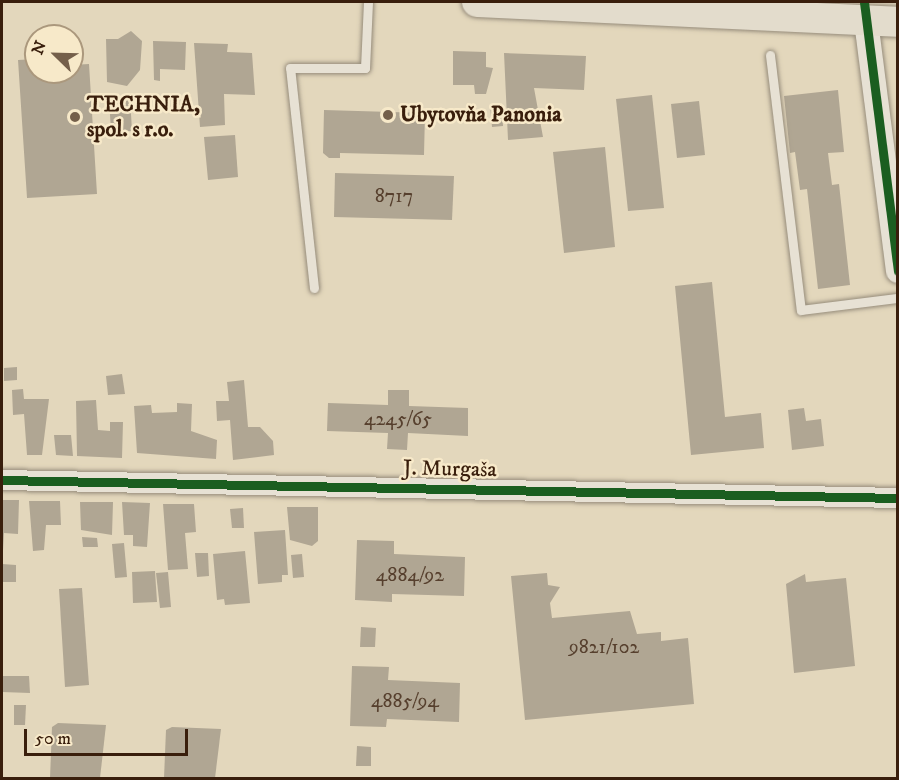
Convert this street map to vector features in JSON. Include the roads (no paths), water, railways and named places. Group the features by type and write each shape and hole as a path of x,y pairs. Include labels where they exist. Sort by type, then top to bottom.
{"main road":[{"path":"477,2 865,11 897,22"}],"street":[{"path":"865,11 897,272"},
{"name":"J. Murgaša","path":"2,480 897,498"}],"lane":[{"path":"315,288 291,68 365,68 368,2"},
{"path":"770,55 801,310 897,298"}],"place":[{"name":"Ubytovňa Panonia","path":"388,115"},
{"name":"TECHNIA, spol. s r.o.","path":"75,117"}]}
